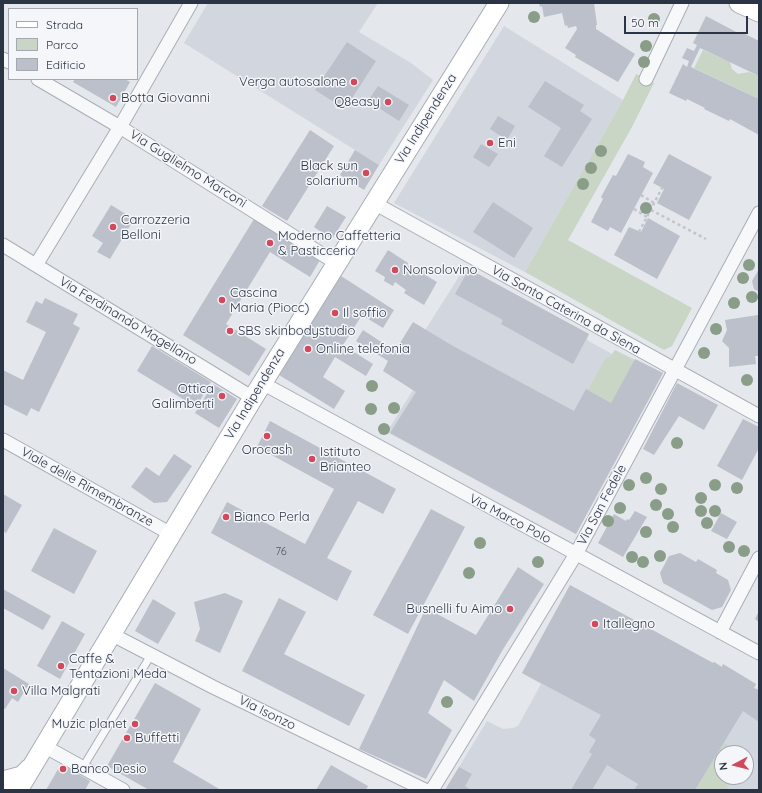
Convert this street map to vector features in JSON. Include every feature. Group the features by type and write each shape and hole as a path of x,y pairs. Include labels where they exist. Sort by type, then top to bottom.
{"street":[{"path":"36,265 120,126 191,3"},
{"name":"Via Indipendenza","path":"18,790 257,391 499,3"},
{"path":"646,79 682,3"},
{"path":"739,3 759,12"},
{"name":"Via Guglielmo Marconi","path":"40,80 120,126 336,263"},
{"name":"Via Santa Caterina da Siena","path":"374,203 759,416"},
{"name":"Via San Fedele","path":"432,790 576,554 759,213"},
{"name":"Via Ferdinando Magellano","path":"3,245 257,391"},
{"name":"Via Marco Polo","path":"257,391 576,554 759,653"},
{"name":"Viale delle Rimembranze","path":"3,440 171,534"},
{"path":"720,632 759,558"},
{"name":"Via Isonzo","path":"111,634 425,790"},
{"path":"44,746 124,790"},
{"path":"3,781 22,776 31,767"}],"lane":[{"path":"83,767 152,655"}],"path":[{"path":"639,232 662,188"},
{"path":"641,195 654,203"},
{"path":"634,209 647,217"},
{"path":"651,210 706,239"}],"shaded area":[{"path":"208,3 378,3 359,32 411,63 433,80 379,165 184,43"},
{"path":"504,26 623,100 525,272 394,203"},
{"path":"465,267 589,334 587,340 612,354 615,350 663,373 576,534 387,432 413,390 395,378"},
{"path":"570,585 713,663 714,662 722,667 723,664 756,684 754,688 759,690 759,790 445,790 487,721 503,729 518,726 541,684 522,673"}],"green space":[{"path":"703,50 730,62 732,69 738,74 749,72 759,76 759,99 694,68"},
{"path":"636,74 654,83 632,127 568,240 692,308 672,346 664,350 525,272 623,100"},
{"path":"615,350 634,361 611,403 588,390 605,359 611,356"},
{"path":"714,759 714,785 727,785 729,789 695,790"}],"building":[{"path":"539,3 594,3 597,25 596,29 635,54 618,82 575,57 576,55 565,48 577,29 576,26 568,28 567,25 565,26 562,13 544,17 542,6 540,7"},
{"path":"706,16 740,34 741,32 759,41 759,76 700,48 691,67 759,99 759,135 730,119 729,121 687,99 686,101 669,93 683,64 687,67 689,61 682,58 687,48 694,51 697,45 693,43"},
{"path":"347,42 376,61 345,109 315,90"},
{"path":"74,80 127,80 130,82 116,107 73,82"},
{"path":"545,81 584,105 580,111 592,119 562,167 544,156 561,128 528,107"},
{"path":"378,86 409,105 399,121 368,101"},
{"path":"498,116 515,126 507,140 490,129"},
{"path":"310,130 334,146 287,221 262,206"},
{"path":"481,144 498,154 489,167 473,157"},
{"path":"355,150 379,165 364,190 340,175"},
{"path":"628,154 645,162 643,167 653,173 621,233 610,227 608,231 591,222 603,199 601,197 613,175 616,176"},
{"path":"669,154 712,177 689,220 657,203 664,189 653,183"},
{"path":"493,202 533,228 514,258 473,232"},
{"name":"Carrozzeria Belloni","path":"111,205 134,219 110,259 97,252 103,243 92,236"},
{"path":"327,206 346,217 332,239 314,227"},
{"path":"648,218 680,236 657,279 614,255 629,227 641,232"},
{"name":"Cascina Maria (Piocc)","path":"254,219 320,260 310,277 270,252 226,324 266,349 249,376 183,335"},
{"path":"388,250 408,263 407,265 417,271 421,269 426,271 427,276 437,282 424,305 404,293 406,290 395,282 393,286 384,281 385,277 375,271"},
{"path":"469,269 589,334 573,364 501,324 503,320 455,294"},
{"path":"759,269 759,292 754,289 752,281"},
{"path":"341,276 394,310 383,328 362,315 343,345 373,364 366,376 335,357 323,377 345,391 334,409 279,375"},
{"path":"45,298 78,314 73,324 80,328 39,412 31,408 27,416 3,404 3,370 23,380 46,332 26,322 36,301 42,304"},
{"path":"758,315 759,356 755,356 756,364 729,367 729,348 722,341 727,330 725,320"},
{"path":"413,322 453,346 574,411 586,389 611,403 635,359 663,373 576,534 390,433 416,392 383,371 388,361 356,341 363,330 395,351"},
{"path":"152,346 211,382 196,407 137,371"},
{"path":"677,383 718,405 704,430 679,416 654,455 643,449"},
{"path":"213,384 237,399 219,428 195,413"},
{"path":"743,419 759,427 759,448 742,480 717,466"},
{"path":"270,421 396,489 383,514 358,501 327,558 352,571 337,601 211,533 227,502 305,544 334,489 257,447"},
{"path":"174,454 192,466 167,502 154,503 131,487 146,467 159,476"},
{"path":"3,494 22,505 6,533 3,531"},
{"path":"431,509 465,527 408,634 373,615"},
{"path":"635,511 647,517 623,557 598,543 614,514 626,521 627,519 629,520"},
{"path":"721,513 737,522 727,539 711,531"},
{"path":"54,528 97,551 74,594 31,571"},
{"path":"680,553 696,562 698,559 717,570 716,573 728,580 731,590 722,607 712,610 663,583 660,573 669,556"},
{"path":"518,567 544,584 502,651 474,701 444,680 428,713 452,730 426,779 359,749 426,608 476,635"},
{"path":"570,585 713,663 714,662 722,667 723,664 756,684 754,688 759,690 759,722 743,711 722,745 714,745 714,759 695,790 634,790 638,784 607,765 592,790 571,790 592,754 589,752 596,740 589,735 601,715 522,673"},
{"path":"3,589 51,616 43,630 3,608"},
{"path":"225,593 243,601 220,653 195,641 200,629 194,602"},
{"path":"279,598 306,612 284,654 365,695 349,726 242,671"},
{"path":"153,599 176,613 158,644 135,631"},
{"path":"759,611 759,622 755,619"},
{"path":"62,621 85,634 60,679 37,666"},
{"name":"Villa Malgrati","path":"3,668 29,684 18,702 12,698 5,709 3,708"},
{"path":"155,683 201,709 173,762 221,790 149,790 107,766"},
{"path":"61,764 90,781 85,790 46,790"},
{"path":"331,765 368,786 366,790 316,790"},
{"path":"459,767 472,774 465,786 471,790 445,790"}],"place":[{"name":"Verga autosalone","path":"354,82"},
{"name":"Botta Giovanni","path":"113,98"},
{"name":"Q8easy","path":"388,102"},
{"name":"Eni","path":"490,143"},
{"name":"Black sun solarium","path":"366,173"},
{"name":"Carrozzeria Belloni","path":"113,227"},
{"name":"Moderno Caffetteria & Pasticceria","path":"270,243"},
{"name":"Nonsolovino","path":"395,270"},
{"name":"Cascina Maria (Piocc)","path":"222,300"},
{"name":"Il soffio","path":"335,313"},
{"name":"SBS skinbodystudio","path":"230,331"},
{"name":"Online telefonia","path":"308,349"},
{"name":"Ottica Galimberti","path":"222,396"},
{"name":"Orocash","path":"267,436"},
{"name":"Istituto Brianteo","path":"312,459"},
{"name":"Bianco Perla","path":"226,517"},
{"name":"Busnelli fu Aimo","path":"510,609"},
{"name":"Itallegno","path":"595,624"},
{"name":"Caffe & Tentazioni Meda","path":"61,666"},
{"name":"Villa Malgrati","path":"14,691"},
{"name":"Muzic planet","path":"135,724"},
{"name":"Buffetti","path":"127,738"},
{"name":"Banco Desio","path":"63,769"}]}
